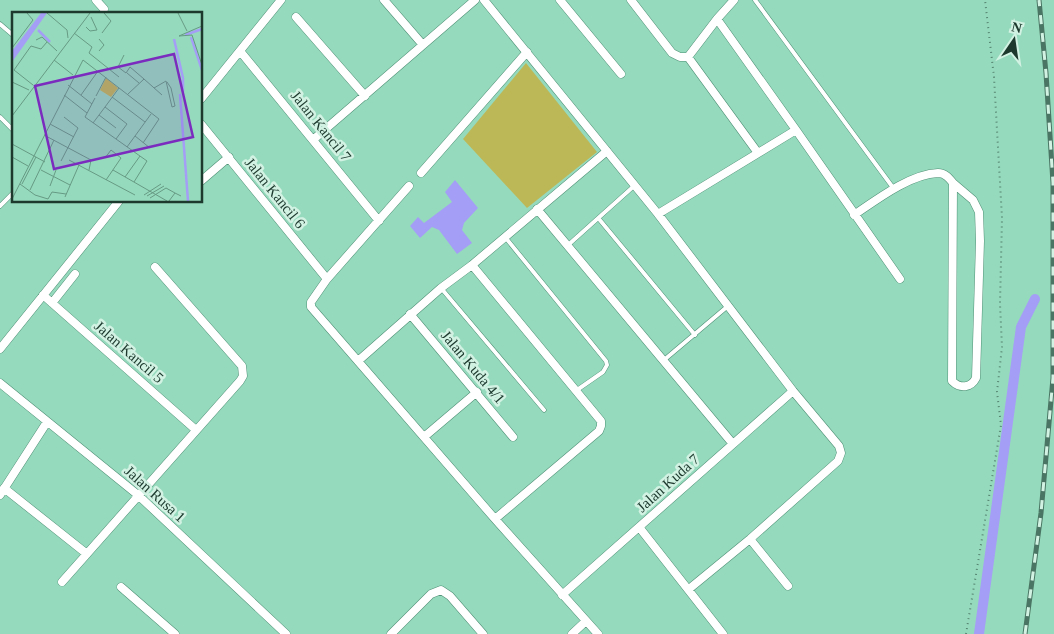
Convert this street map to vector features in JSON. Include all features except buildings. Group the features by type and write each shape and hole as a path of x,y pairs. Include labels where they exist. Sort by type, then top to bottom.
{"street":[{"path":"96,0 104,9"},
{"path":"202,98 281,0"},
{"path":"384,0 423,45"},
{"path":"314,139 475,0"},
{"path":"484,0 658,214 793,391 839,446 841,453 838,461 750,539 688,589"},
{"path":"560,0 621,74"},
{"path":"631,0 672,53 680,57 688,57"},
{"path":"688,57 734,0"},
{"path":"296,17 366,96"},
{"path":"717,19 900,279"},
{"name":"Jalan Kancil 7","path":"240,51 380,220"},
{"path":"421,173 527,52"},
{"path":"688,57 758,153"},
{"name":"Jalan Kancil 6","path":"202,125 328,279"},
{"path":"658,214 796,130"},
{"path":"358,361 410,314 472,265 607,151"},
{"path":"202,180 229,157"},
{"path":"854,214 894,189 918,178 939,173 947,175 953,183 973,200 980,212 976,378 973,384 966,387 956,384 952,380 953,183"},
{"path":"410,186 328,279 311,302 311,307 314,313 598,634"},
{"path":"0,349 118,202"},
{"path":"537,209 733,444"},
{"path":"472,265 601,421 598,431 495,519"},
{"path":"62,582 240,381 243,370 242,366 155,267"},
{"path":"52,303 75,274"},
{"name":"Jalan Kancil 5","path":"43,295 196,430"},
{"name":"Jalan Kuda 4/1","path":"410,314 513,437"},
{"name":"Jalan Rusa 1","path":"0,383 138,495 286,634"},
{"name":"Jalan Kuda 7","path":"562,595 793,391"},
{"path":"424,437 477,392"},
{"path":"47,422 2,491 87,554"},
{"path":"639,527 723,634"},
{"path":"750,539 788,586"},
{"path":"121,587 175,634"},
{"path":"391,634 431,594 441,590 450,596 483,634"},
{"path":"572,634 586,621"}],"lane":[{"path":"755,0 894,189"},
{"path":"0,24 12,34"},
{"path":"0,117 12,128"},
{"path":"567,246 634,186"},
{"path":"0,206 12,194"},
{"path":"598,219 695,335"},
{"path":"505,237 606,361 607,365 603,372 577,390"},
{"path":"441,288 544,410"},
{"path":"664,360 728,306"}],"path":[{"path":"966,634 1000,425 997,392 1002,347 1000,304 1002,218 994,77 985,0"}],"shaded area":[{"path":"526,63 597,152 527,208 463,139"},
{"path":"455,180 478,208 464,223 462,230 472,243 457,254 439,230 432,227 420,238 410,226 418,217 424,223 452,202 445,192"}],"waterway":[{"path":"979,634 1021,327 1035,299"}],"railway":[{"path":"1025,634 1041,513 1053,378 1053,183 1039,0"}]}
